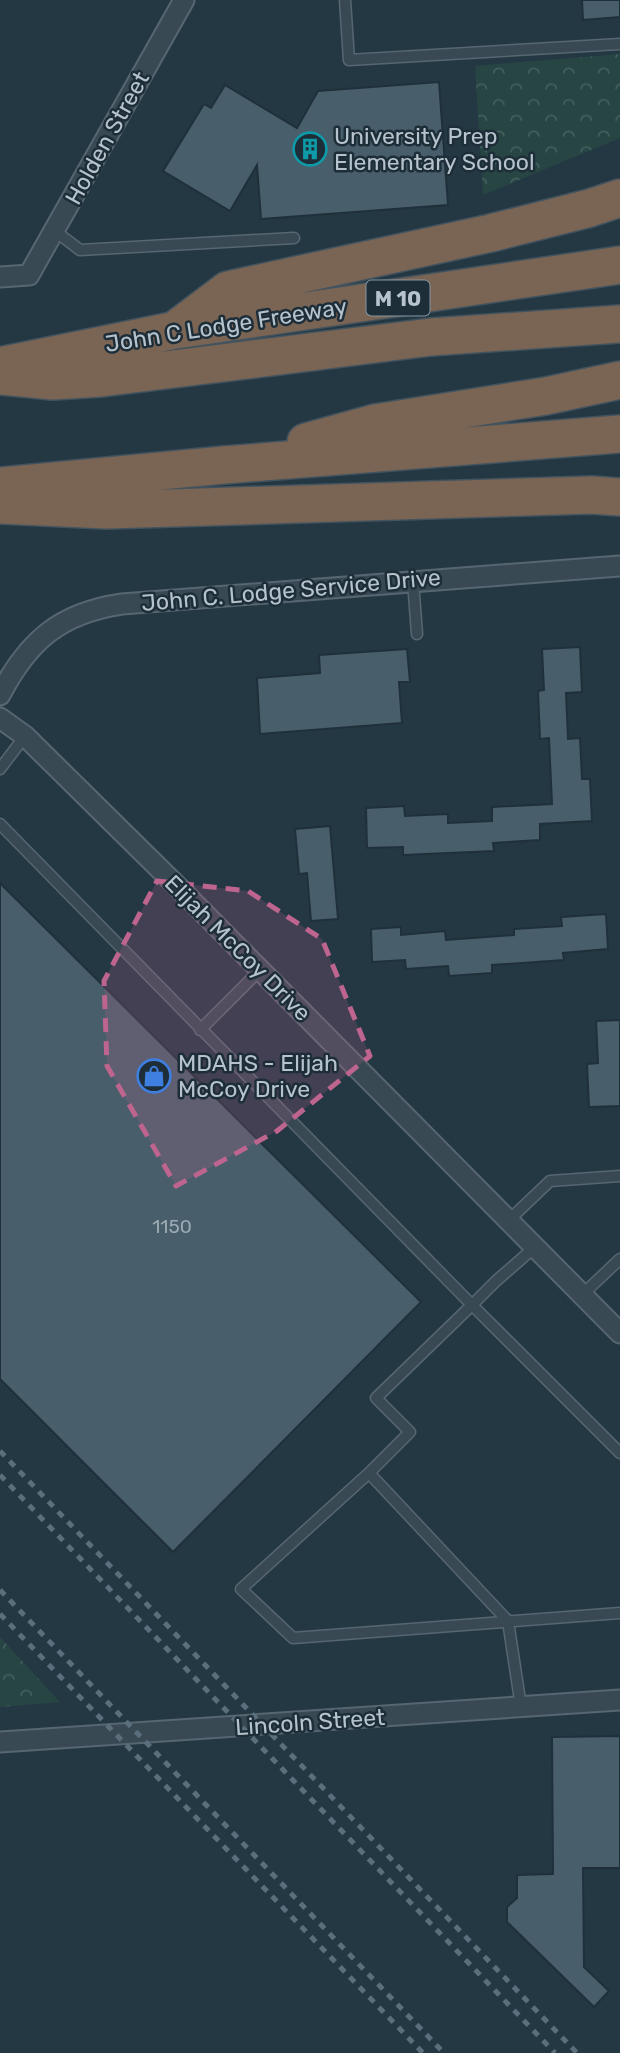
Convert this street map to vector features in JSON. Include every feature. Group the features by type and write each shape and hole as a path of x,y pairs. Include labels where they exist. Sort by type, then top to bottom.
{"highway":[{"path":"176,330 228,290 491,233 620,198"},
{"name":"John C Lodge Freeway","path":"0,366 176,330 620,265"},
{"path":"0,376 53,381 101,378 431,338 620,324"},
{"path":"224,465 375,423 546,396 620,380"},
{"path":"0,486 224,465 620,434"},
{"path":"0,505 106,510 592,495 620,497"}],"street":[{"name":"Holden Street","path":"0,277 29,275 184,0"},
{"name":"John C. Lodge Service Drive","path":"0,695 15,667 37,642 64,621 101,607 413,580 620,566"},
{"name":"Elijah McCoy Drive","path":"0,718 25,736 620,1333"},
{"name":"Lincoln Street","path":"0,1742 620,1700"}],"lane":[{"path":"345,0 349,60 620,44"},
{"path":"55,230 80,250 294,239"},
{"path":"413,580 417,634"},
{"path":"0,769 25,736"},
{"path":"0,824 620,1454"},
{"path":"200,1030 260,970"},
{"path":"509,1221 550,1181 620,1176"},
{"path":"535,1247 496,1281 376,1398 410,1432 369,1473 241,1589 293,1637 620,1613"},
{"path":"583,1294 620,1259"},
{"path":"369,1473 508,1621 521,1707"}],"highlighted area":[{"path":"157,881 248,891 322,939 370,1056 277,1131 176,1186 107,1066 104,981"}],"green space":[{"path":"620,54 620,138 483,195 475,66"},
{"path":"0,1637 60,1702 0,1707"}],"building":[{"path":"582,0 620,0 620,17 583,20"},
{"name":"University Prep Elementary School","path":"439,82 448,205 261,219 257,165 230,211 163,171 204,104 211,108 225,85 297,128 318,91"},
{"path":"580,647 582,692 566,693 568,739 580,738 582,779 590,779 592,821 540,824 540,840 493,843 494,851 403,855 403,847 367,848 366,808 404,806 405,816 448,814 448,823 492,821 492,807 552,804 549,738 540,739 538,691 544,690 542,649"},
{"path":"407,649 410,682 399,682 402,723 260,734 257,678 320,673 319,655"},
{"path":"330,826 338,919 311,921 307,873 299,874 295,829"},
{"path":"0,883 421,1302 173,1552 0,1379"},
{"path":"606,914 608,949 563,953 564,960 492,965 492,973 449,976 448,966 406,969 405,960 372,962 371,929 401,927 401,935 445,931 446,940 514,935 514,929 562,926 561,917"},
{"path":"620,1020 620,1106 589,1107 587,1064 598,1063 596,1021"},
{"path":"620,1736 620,1868 583,1868 584,1967 609,1991 594,2007 507,1922 507,1907 517,1898 517,1875 553,1874 552,1737"}],"railway":[{"path":"0,1451 577,2053"},
{"path":"0,1475 555,2053"},
{"path":"0,1590 444,2053"},
{"path":"0,1614 423,2053"}],"place":[{"name":"University Prep Elementary School","path":"310,149"},
{"name":"MDAHS - Elijah McCoy Drive","path":"154,1076"}]}
